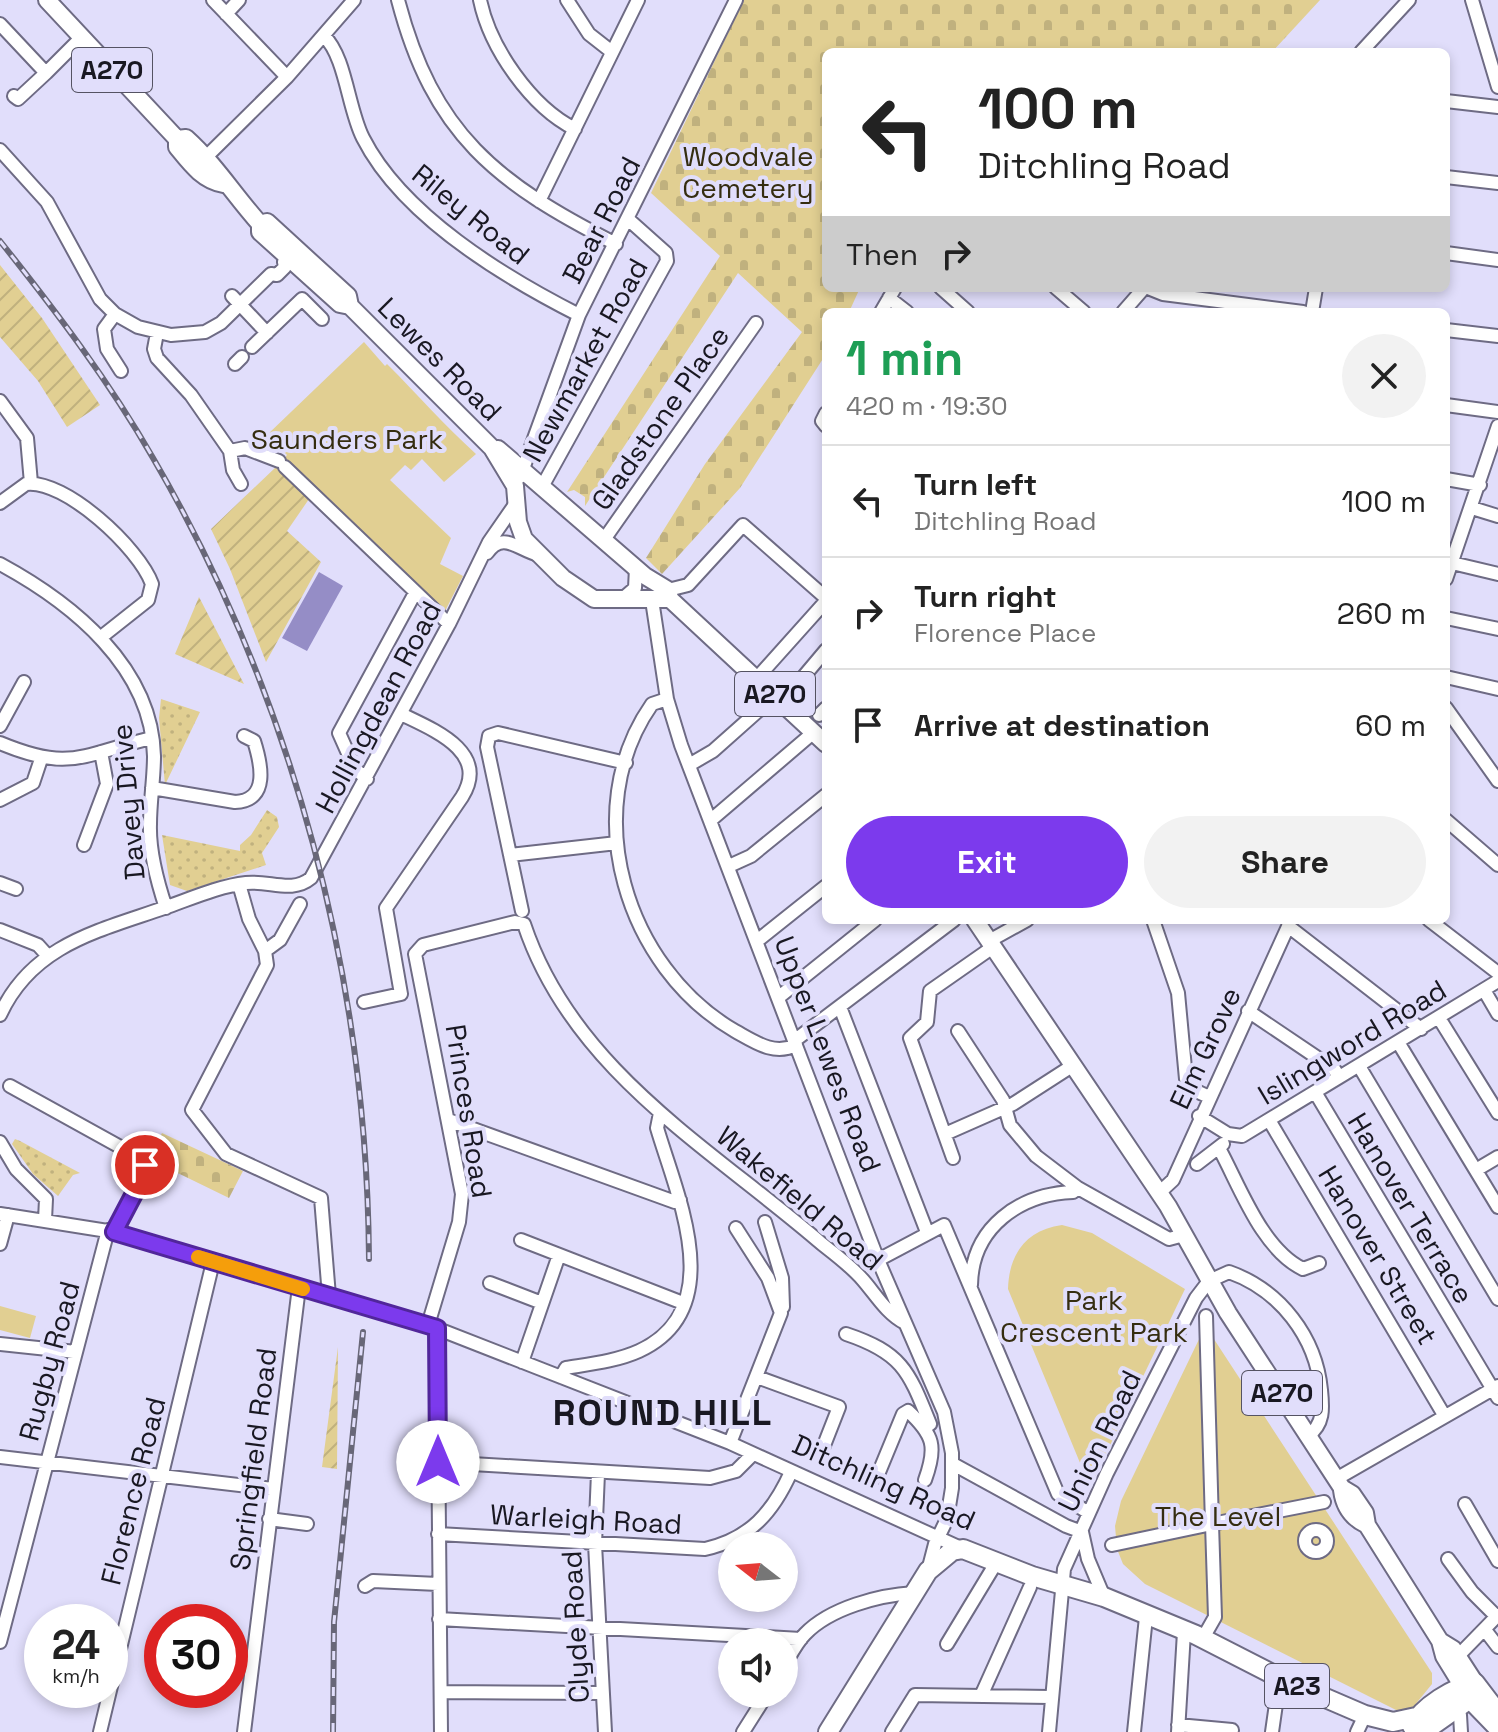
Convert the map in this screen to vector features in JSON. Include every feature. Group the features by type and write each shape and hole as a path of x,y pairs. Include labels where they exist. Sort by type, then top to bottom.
{"highway":[{"name":"Ditchling Road","path":"963,1549 996,1563 1104,1597 1146,1617 1203,1638 1361,1723 1393,1722 1416,1727"},
{"path":"828,1732 903,1599 928,1571 952,1551 963,1549"},
{"path":"1469,1694 1498,1713"},
{"path":"1469,1694 1498,1728"},
{"name":"A23","path":"1416,1727 1469,1694"}],"main road":[{"name":"Lewes Road","path":"47,0 177,139 177,147 200,163 211,182 224,184 260,224 260,232 289,257 348,296 350,306 492,448 515,486 524,539 539,555 589,597 620,601 645,583"},
{"name":"Lewes Road","path":"492,448 504,451 543,485 645,583 669,595 820,738"},
{"path":"516,503 543,485"},
{"name":"Lewes Road","path":"645,583 669,595"},
{"name":"A270","path":"977,924 989,946 1159,1193 1209,1281 1339,1484 1343,1500 1356,1520 1367,1525 1440,1641 1444,1656 1469,1694"},
{"name":"A270","path":"1440,1641 1458,1656 1469,1694"}],"street":[{"path":"213,0 287,77"},
{"path":"226,14 239,0"},
{"path":"200,163 287,77 354,0"},
{"path":"398,0 423,77 451,123 498,170 539,201 616,244"},
{"path":"480,0 486,23 506,59 547,107 575,129"},
{"path":"567,0 589,34 612,52"},
{"path":"539,201 638,0"},
{"name":"Bear Road","path":"515,486 579,315 736,0"},
{"path":"1365,48 1409,0"},
{"path":"1472,0 1498,87"},
{"path":"0,24 46,73"},
{"name":"Riley Road","path":"324,36 335,50 359,131 392,182 430,217 517,282 579,315"},
{"path":"14,96 18,99 82,37"},
{"path":"1450,101 1498,107"},
{"path":"0,150 43,196 94,290 115,314 157,333 186,336 205,332 221,323 234,300 271,274 273,266 289,257"},
{"path":"1450,177 1498,183"},
{"name":"Newmarket Road","path":"543,485 668,257 629,220"},
{"path":"1450,254 1498,260"},
{"path":"946,292 964,308"},
{"path":"1061,292 1079,308"},
{"path":"1127,308 1142,292"},
{"path":"1157,292 1272,308"},
{"path":"252,347 302,299 322,319"},
{"path":"234,300 267,333"},
{"path":"115,314 104,329 107,349 121,371"},
{"name":"Gladstone Place","path":"603,541 756,323"},
{"path":"1450,330 1498,336"},
{"path":"157,333 154,349 157,358 191,395 230,451 233,470 241,484"},
{"path":"0,401 27,438 31,483"},
{"path":"1450,406 1498,412"},
{"path":"1498,426 1493,460 1451,557 1498,574"},
{"path":"230,451 245,448 282,464 449,624"},
{"path":"1450,480 1480,485"},
{"path":"0,503 21,485 31,483 49,487 89,512 124,544 150,579 151,593 146,604 100,638"},
{"name":"Hollingdean Road","path":"239,884 299,886 311,878 322,863 489,542 516,503"},
{"path":"1472,508 1498,516"},
{"path":"669,595 688,585 743,525 822,596"},
{"path":"477,566 494,544 503,541 539,555"},
{"name":"Davey Drive","path":"0,564 55,598 100,638 129,676 152,738 150,839 166,908"},
{"path":"620,601 645,583"},
{"name":"Upper Lewes Road","path":"645,583 667,699 689,765 878,1260 946,1421 953,1464 949,1514 935,1544 928,1571"},
{"path":"367,779 355,769 339,733 415,593"},
{"path":"757,678 822,605"},
{"path":"1450,619 1498,629"},
{"path":"689,765 713,751 780,698 822,654"},
{"path":"1450,678 1498,689"},
{"path":"0,726 24,682"},
{"path":"667,699 651,705 626,763 618,805 617,843 633,913 672,978 710,1014 744,1036 780,1051 795,1043 909,951 948,924"},
{"path":"364,1002 401,994 385,910 462,797 470,778 469,762 459,747 401,714"},
{"path":"1450,714 1498,781"},
{"path":"522,911 488,737 498,733 626,763"},
{"path":"152,788 235,802 245,800 261,783 263,775 254,741 244,736"},
{"path":"0,743 41,759 66,761 152,738"},
{"path":"711,820 820,738"},
{"path":"84,845 107,784 101,752"},
{"path":"0,800 33,783 41,759"},
{"path":"729,866 751,856 822,798"},
{"path":"1450,823 1498,865"},
{"path":"510,855 617,843"},
{"path":"0,883 16,889"},
{"path":"0,1015 16,987 47,955 91,932 239,884 249,919 265,951 267,965 192,1110 226,1154 321,1198 329,1296"},
{"path":"757,941 822,889"},
{"path":"265,951 280,940 300,904"},
{"name":"Princes Road","path":"441,1732 438,1462 432,1327 462,1206 451,1121 416,964 417,950 427,944 506,923 524,924"},
{"name":"Wakefield Road","path":"524,924 548,983 571,1020 598,1053 660,1113 861,1277 895,1318 905,1323"},
{"path":"779,997 870,924"},
{"path":"953,1158 910,1038 926,1023 930,991 1021,924"},
{"path":"1154,924 1178,991 1186,1079 1194,1090 1209,1097"},
{"name":"Elm Grove","path":"1159,1193 1173,1180 1199,1116 1289,924"},
{"path":"1290,924 1421,1029"},
{"path":"1434,924 1498,973"},
{"path":"0,930 38,945 47,955"},
{"name":"Islingword Road","path":"1228,1134 1240,1136 1269,1120 1498,981"},
{"path":"1484,990 1498,1014"},
{"path":"840,1007 927,1232"},
{"path":"1248,1011 1334,1069 1339,1077"},
{"path":"1439,1018 1498,1113"},
{"path":"958,1031 1023,1142 1078,1188 1169,1239 1184,1235"},
{"path":"1398,1042 1498,1207"},
{"path":"945,1134 1005,1107 1072,1066"},
{"path":"1359,1066 1498,1299"},
{"name":"Rugby Road","path":"0,1642 111,1231 146,1171 136,1152 10,1086"},
{"name":"Hanover Terrace","path":"1315,1092 1496,1391"},
{"path":"561,1377 566,1368 628,1355 648,1346 668,1329 683,1303 691,1260 688,1228 657,1128 660,1113"},
{"path":"1197,1164 1220,1150 1228,1134 1199,1116"},
{"name":"Hanover Street","path":"1269,1120 1444,1415"},
{"path":"451,1121 675,1202 680,1200"},
{"path":"0,1142 16,1169 46,1199 45,1220"},
{"path":"1220,1150 1262,1229 1280,1253 1303,1269 1319,1263"},
{"path":"1476,1170 1498,1157"},
{"path":"971,1287 978,1253 1002,1216 1031,1198 1073,1192 1078,1188"},
{"path":"0,1244 4,1214"},
{"name":"Ditchling Road","path":"4,1214 111,1231 432,1327 730,1443 963,1549"},
{"path":"730,1443 781,1313 783,1284 765,1222"},
{"path":"878,1260 944,1225 1058,1494 1089,1513"},
{"path":"736,1228 768,1278 781,1313"},
{"path":"521,1240 683,1303"},
{"path":"522,1362 559,1255"},
{"name":"Florence Road","path":"100,1732 213,1262"},
{"path":"1209,1281 1229,1272 1234,1273 1275,1300 1303,1331 1318,1366 1322,1399 1320,1423 1308,1436"},
{"name":"Union Road","path":"1049,1732 1064,1569 1196,1298 1209,1281"},
{"path":"490,1283 542,1303"},
{"name":"Springfield Road","path":"244,1732 299,1287"},
{"path":"1203,1638 1215,1617 1206,1316"},
{"path":"846,1334 879,1345 911,1375 934,1454 925,1480"},
{"path":"0,1344 76,1352"},
{"path":"757,1377 839,1407 820,1448"},
{"path":"1339,1484 1444,1415 1496,1391"},
{"path":"877,1477 905,1406 928,1426"},
{"path":"928,1426 946,1421"},
{"path":"438,1462 717,1477 744,1466 753,1454"},
{"path":"0,1457 273,1489"},
{"path":"953,1464 1081,1535 1104,1597"},
{"name":"Warleigh Road","path":"438,1534 705,1549 737,1539 768,1513 791,1472"},
{"name":"Clyde Road","path":"598,1473 595,1544 605,1732"},
{"path":"1112,1545 1324,1502"},
{"path":"1465,1504 1486,1526 1498,1561"},
{"path":"269,1519 307,1524"},
{"path":"1448,1559 1472,1592 1497,1616 1458,1656"},
{"path":"947,1644 996,1563"},
{"path":"365,1586 373,1581 438,1584"},
{"path":"981,1696 1030,1587"},
{"path":"798,1644 830,1617 863,1603 903,1599"},
{"path":"1134,1732 1146,1617"},
{"path":"439,1619 801,1639"},
{"path":"1485,1630 1498,1647"},
{"path":"1184,1632 1178,1728 1232,1730"},
{"path":"1272,1732 1278,1690 1286,1681"},
{"path":"441,1692 602,1693"},
{"path":"1461,1732 1469,1694"},
{"path":"892,1732 912,1698 919,1695 1050,1697"},
{"path":"743,1732 758,1708"}],"green space":[{"name":"Woodvale Cemetery","path":"744,0 1320,0 1276,48 822,48 822,292 858,292 851,308 822,308 822,360 740,488 662,574 646,558 705,464 802,332 738,273 585,506 585,497 574,490 567,492 720,256 651,193"},
{"path":"0,265 42,318 100,405 67,427 38,381 0,337"},
{"name":"Saunders Park","path":"364,342 476,454 444,482 422,459 411,470 405,465 390,480 451,538 440,564 463,576 443,615 283,460 287,455 267,435"},
{"path":"277,466 309,499 287,531 321,562 266,662 211,529"},
{"path":"199,597 244,684 175,654"},
{"path":"161,699 200,712 165,785 159,718"},
{"path":"267,810 277,817 279,827 262,853 266,865 187,891 170,885 162,835 240,851 240,845 251,835"},
{"path":"162,1133 243,1171 229,1198 149,1159"},
{"path":"15,1139 80,1173 73,1175 58,1196 33,1174 12,1144"},
{"name":"Park Crescent Park","path":"1062,1225 1092,1233 1185,1289 1090,1487 1008,1289 1012,1265 1022,1246 1039,1232"},
{"path":"0,1306 36,1316 30,1338 0,1330"},
{"name":"The Level","path":"1208,1330 1432,1673 1432,1684 1410,1711 1400,1712 1145,1584 1123,1564 1117,1549 1115,1526 1121,1501 1203,1331"},
{"path":"338,1347 337,1469 322,1467"}],"shaded area":[{"path":"319,572 343,586 307,651 282,638"}],"railway":[{"path":"0,241 81,346 153,458 203,550 246,646 283,744 313,844 337,946 354,1050 365,1154 369,1259"},
{"path":"333,1732 334,1622 363,1332"}],"slow traffic":[{"path":"198,1257 303,1289"}],"district":[{"name":"ROUND HILL","path":"663,1413"}],"route":[{"path":"145,1165 146,1171 114,1232 437,1328 438,1462"}]}
